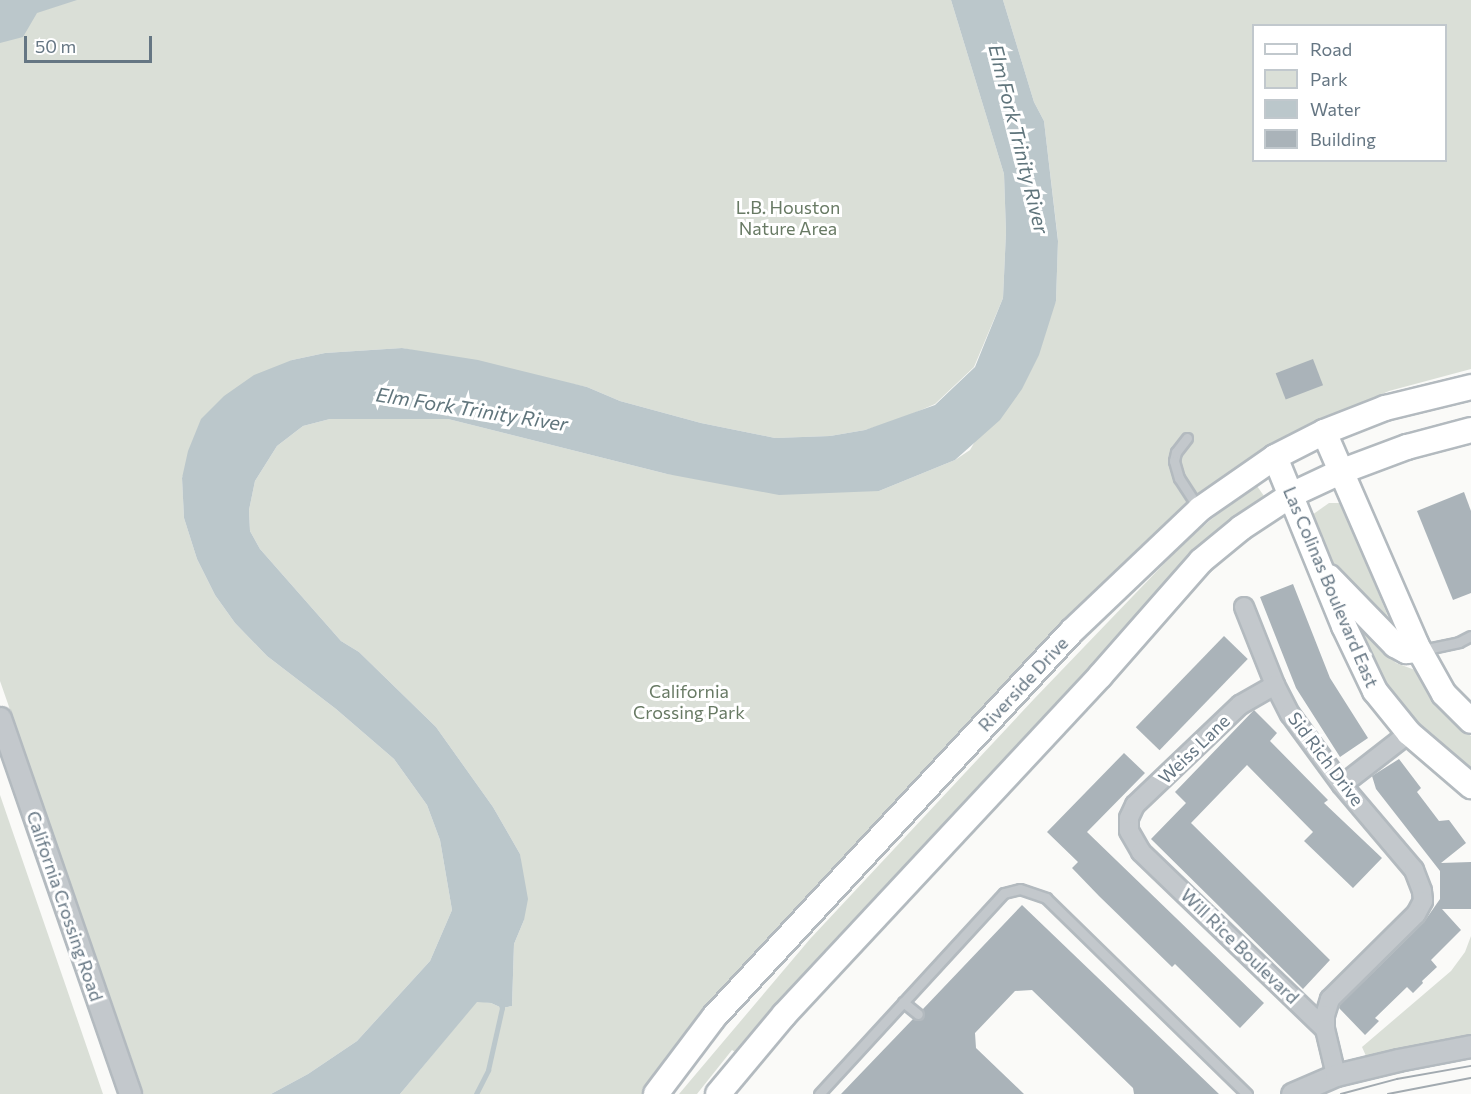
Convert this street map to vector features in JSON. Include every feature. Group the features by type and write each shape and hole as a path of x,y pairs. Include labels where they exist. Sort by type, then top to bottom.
{"main road":[{"name":"Riverside Drive","path":"656,1094 714,1017 1047,657 1200,509 1275,457 1324,432 1385,408 1471,387"},
{"path":"718,1094 784,1015 1100,675 1201,561 1241,528 1291,495 1340,472 1407,447 1471,430"},
{"path":"1324,432 1419,650 1444,694 1471,721"},
{"name":"Las Colinas Boulevard East","path":"1275,457 1361,665 1388,709 1409,733 1471,786"},
{"path":"1323,572 1395,645 1406,651 1419,650"}],"street":[{"name":"Sid Rich Drive","path":"1244,607 1275,685 1304,735 1420,880 1423,901 1416,914 1330,999 1325,1015 1325,1029"},
{"name":"Weiss Lane","path":"1128,826 1131,810 1135,805 1208,734 1240,705 1275,685"},
{"name":"California Crossing Road","path":"0,718 129,1094"},
{"path":"1342,785 1409,733"},
{"name":"Will Rice Boulevard","path":"1128,826 1132,842 1141,852 1325,1029"},
{"path":"1325,1029 1336,1075"},
{"path":"1292,1094 1336,1075 1471,1046"}],"lane":[{"path":"1187,438 1176,452 1174,461 1179,478 1200,509"},
{"path":"1419,650 1459,642 1471,636"},
{"path":"819,1094 1004,893 1020,889 1046,898 1247,1094"},
{"path":"903,1002 918,1014"}],"green space":[{"name":"L.B. Houston Nature Area","path":"0,0 951,0 1004,174 1006,232 1003,298 974,367 935,404 898,420 865,430 830,436 775,438 701,423 620,401 587,387 402,348 325,353 292,360 182,477 184,518 197,559 215,595 235,623 267,656 336,709 394,759 427,805 440,840 452,910 430,961 357,1041 308,1074 271,1094 144,1094 0,681"},
{"name":"California Crossing Park","path":"1003,0 1471,0 1471,369 1389,391 1292,433 1225,475 1139,547 665,1068 644,1094 400,1094 477,1001 491,1003 502,1008 512,1006 514,944 524,920 520,854 493,807 436,727 359,652 341,641 260,549 250,531 249,510 255,481 277,446 303,426 330,419 448,419 667,474 879,491 955,460 970,450 1056,301 1058,240 1044,121 1034,102"},
{"path":"1257,486 1264,496 1221,528 1190,557 1153,602 738,1054 732,1050 697,1094 679,1094 810,939 1034,699 1182,545 1215,516"},
{"path":"1329,503 1339,503 1343,506 1393,629 1388,632 1327,556 1312,515"},
{"path":"1352,610 1396,663 1415,670 1446,710 1471,736 1471,772 1456,760 1386,689 1349,611"},
{"path":"0,795 103,1094 0,1094"},
{"path":"1471,936 1471,1037 1366,1056 1362,1047 1451,971 1465,952"}],"water":[{"path":"0,0 77,0 37,13 23,37 0,43"},
{"name":"Elm Fork Trinity River","path":"951,0 1003,0 1034,102 1044,121 1058,241 1056,301 1039,355 1022,389 1000,420 955,460 879,491 779,495 667,474 448,419 330,419 303,426 277,446 255,481 249,510 250,531 260,549 341,641 359,652 436,727 493,807 520,854 528,899 524,920 514,944 512,1006 502,1008 491,1003 477,1002 400,1094 271,1094 308,1074 357,1041 430,961 452,910 440,840 427,805 394,759 336,709 267,656 235,623 215,595 197,559 184,518 182,478 188,451 201,419 224,396 254,375 292,360 325,353 402,348 478,360 587,387 620,401 701,423 775,438 830,436 865,430 935,405 975,367 1003,298 1006,232 1004,174"}],"building":[{"path":"1313,359 1323,385 1286,399 1276,373"},
{"path":"1464,492 1471,511 1471,593 1453,600 1417,511"},
{"path":"1293,584 1330,678 1368,738 1340,757 1296,688 1260,597"},
{"path":"1224,636 1248,659 1160,750 1136,727"},
{"path":"1254,710 1277,733 1270,741 1328,800 1324,803 1382,858 1353,888 1304,841 1313,832 1247,765 1191,823 1330,960 1303,989 1151,839 1186,803 1175,792"},
{"path":"1124,753 1145,773 1087,832 1264,1003 1240,1028 1175,964 1172,967 1099,896 1072,868 1078,862 1047,832"},
{"path":"1399,759 1421,788 1417,792 1439,821 1449,820 1466,843 1441,863 1471,862 1471,909 1442,909 1461,930 1431,960 1437,967 1422,981 1423,983 1413,993 1407,987 1375,1018 1379,1021 1365,1035 1339,1008 1340,1005 1424,922 1440,899 1440,871 1376,789 1372,776"},
{"path":"1022,905 1219,1094 1134,1094 1133,1088 1032,990 1015,991 975,1033 976,1048 1024,1094 841,1094 913,1019 923,1019 923,1009"}],"waterway":[{"path":"476,1094 488,1070 502,1008 500,1001"}],"tram line":[{"path":"1341,1094 1397,1079 1471,1066"},
{"path":"1388,1094 1471,1078"}]}
